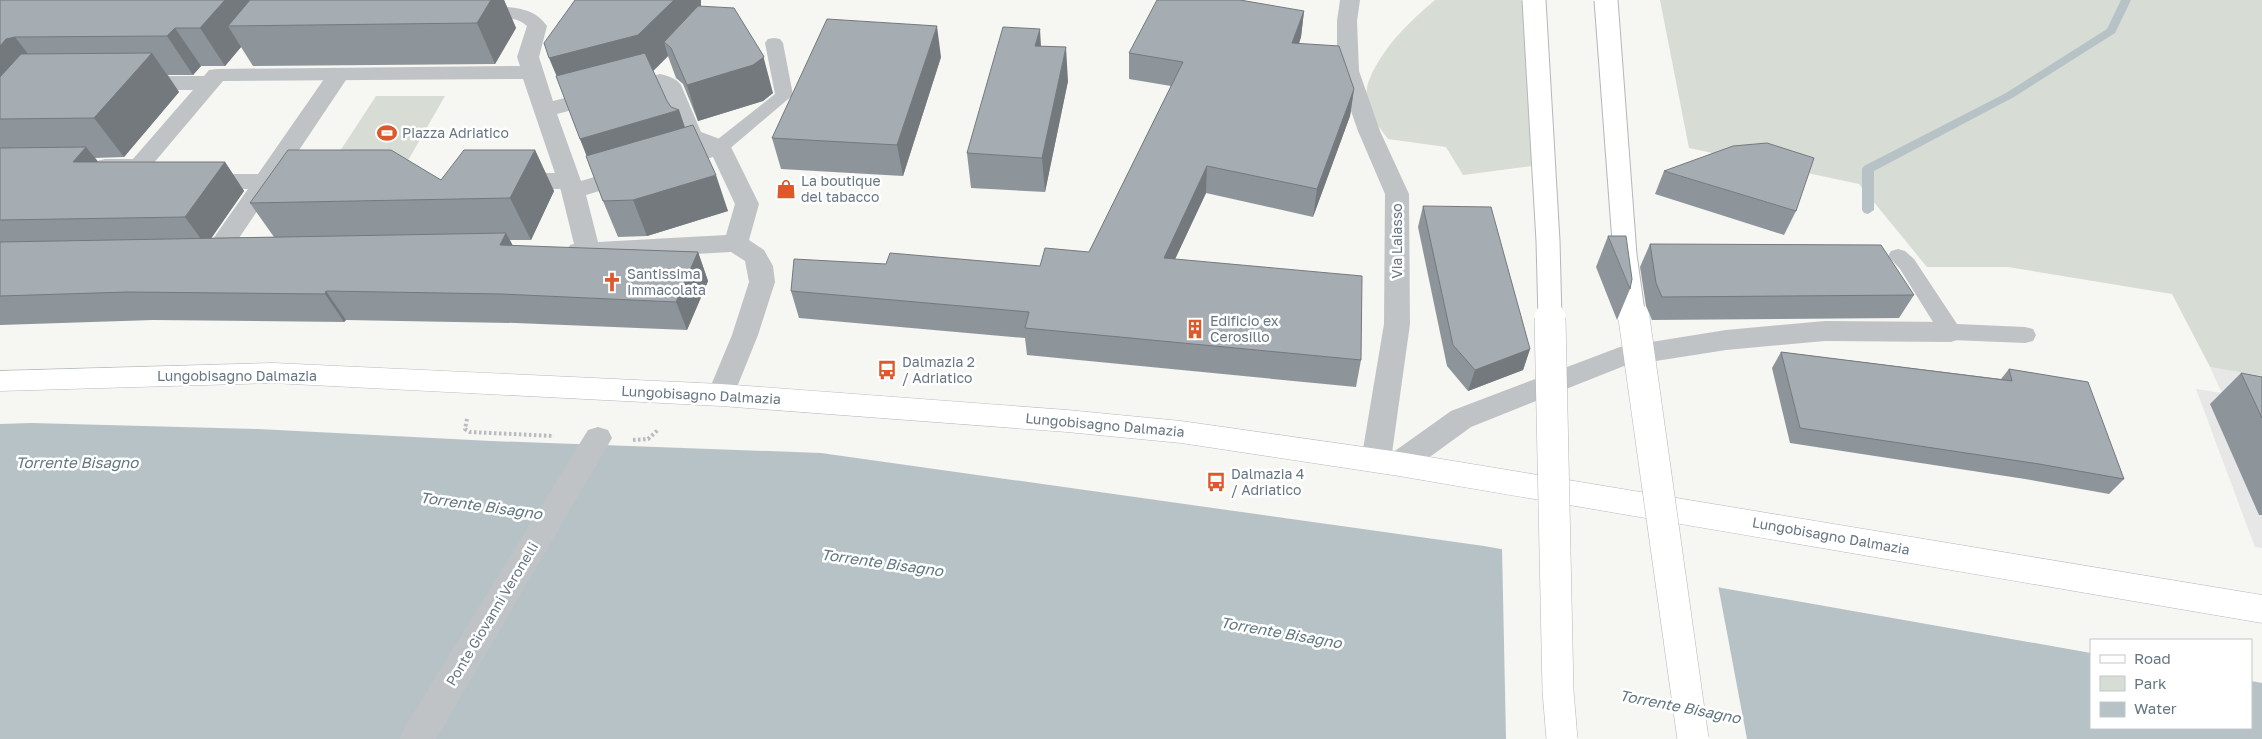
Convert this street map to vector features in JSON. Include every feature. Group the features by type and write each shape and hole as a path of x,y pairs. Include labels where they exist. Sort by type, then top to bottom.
{"main road":[{"path":"1534,0 1548,241 1558,691 1562,739"},
{"path":"1606,0 1625,255 1693,739"},
{"name":"Lungobisagno Dalmazia","path":"0,381 273,373 721,395 1067,421 1172,431 1387,462 2262,609"}],"street":[{"name":"Via Laiasso","path":"1350,0 1347,21 1348,71 1370,131 1397,194 1397,324 1387,462"},
{"path":"451,14 505,14 531,18 537,26 528,57 571,186 588,251"},
{"path":"232,75 251,52"},
{"path":"89,166 145,174 217,75 532,72"},
{"path":"545,110 667,72 670,85 692,136 720,147 747,204 736,243"},
{"path":"240,255 204,256 266,182 339,74"},
{"path":"113,84 211,82"},
{"path":"491,181 571,186 720,147"},
{"path":"180,182 317,181 291,206"},
{"path":"559,251 736,243 755,256 760,266 762,282 745,335 721,395"},
{"path":"1387,462 1461,419 1620,357 1726,340 1825,331 1951,332"},
{"name":"Ponte Giovanni Veronelli","path":"417,739 598,438"}],"lane":[{"path":"720,147 784,95 774,43"},
{"path":"1898,256 1907,264 1951,332 2025,335"}],"path":[{"path":"488,384 464,424 464,429 467,431 598,438"}],"shaded area":[{"path":"2210,367 2262,376 2262,548 2255,547 2196,389 2222,393"}],"green space":[{"path":"1435,0 1525,0 1539,165 1463,175 1446,147 1388,139 1365,108 1369,81 1382,55 1407,26"},
{"path":"1660,0 2262,0 2262,376 2210,367 2172,294 2008,267 1927,267 1859,184 1689,148"},
{"name":"Piazza Adriatico","path":"376,96 445,96 402,171 327,171"}],"water":[{"name":"Torrente Bisagno","path":"31,423 258,429 491,441 821,453 1484,546 2090,653 2090,729 2252,729 2252,681 2262,683 2262,739 0,739 0,424"}],"pier":[{"path":"1502,547 1718,585 1747,739 1506,739"}],"building":[{"path":"0,0 225,0 200,28 175,28 167,36 15,37 6,39 0,46"},
{"path":"250,0 491,0 477,23 228,26"},
{"path":"575,0 674,0 638,35 549,58 544,43"},
{"path":"1157,0 1240,0 1304,11 1292,43 1339,46 1354,89 1317,189 1207,166 1164,258 1362,276 1361,360 1025,328 1029,312 791,291 794,259 886,264 890,253 1040,266 1045,248 1089,252 1183,62 1129,53"},
{"path":"698,6 734,8 764,57 753,65 687,85 671,48 664,42"},
{"path":"827,19 937,26 897,145 772,138"},
{"path":"1003,27 1040,29 1035,46 1066,47 1042,158 967,153"},
{"path":"152,53 94,118 0,119 0,77 21,54"},
{"path":"645,53 667,101 671,107 679,110 580,139 556,76"},
{"path":"693,125 716,175 633,200 603,201 586,156"},
{"path":"1767,143 1814,158 1796,211 1664,171 1733,146"},
{"path":"86,147 73,162 225,162 185,217 0,220 0,148"},
{"path":"288,150 391,150 441,180 464,150 535,150 510,198 250,203"},
{"path":"1423,206 1491,207 1530,349 1475,370 1453,345"},
{"path":"506,233 500,245 698,252 676,302 501,294 326,291 325,294 128,292 0,296 0,242"},
{"path":"1608,236 1626,236 1632,279 1630,289"},
{"path":"1650,244 1881,245 1914,295 1662,297 1656,283"},
{"path":"1781,352 2012,381 2009,369 2088,382 2124,479 2039,464 1800,428"},
{"path":"2241,373 2262,377 2262,418"}],"waterway":[{"path":"1868,210 1868,169 2010,95 2111,31 2126,0"}],"place":[{"name":"Piazza Adriatico","path":"387,133"},
{"name":"La boutique del tabacco","path":"786,189"},
{"name":"Santissima Immacolata","path":"612,282"},
{"name":"Edificio ex Cerosillo","path":"1195,329"},
{"name":"Dalmazia 2 / Adriatico","path":"887,370"},
{"name":"Dalmazia 4 / Adriatico","path":"1216,482"}]}
